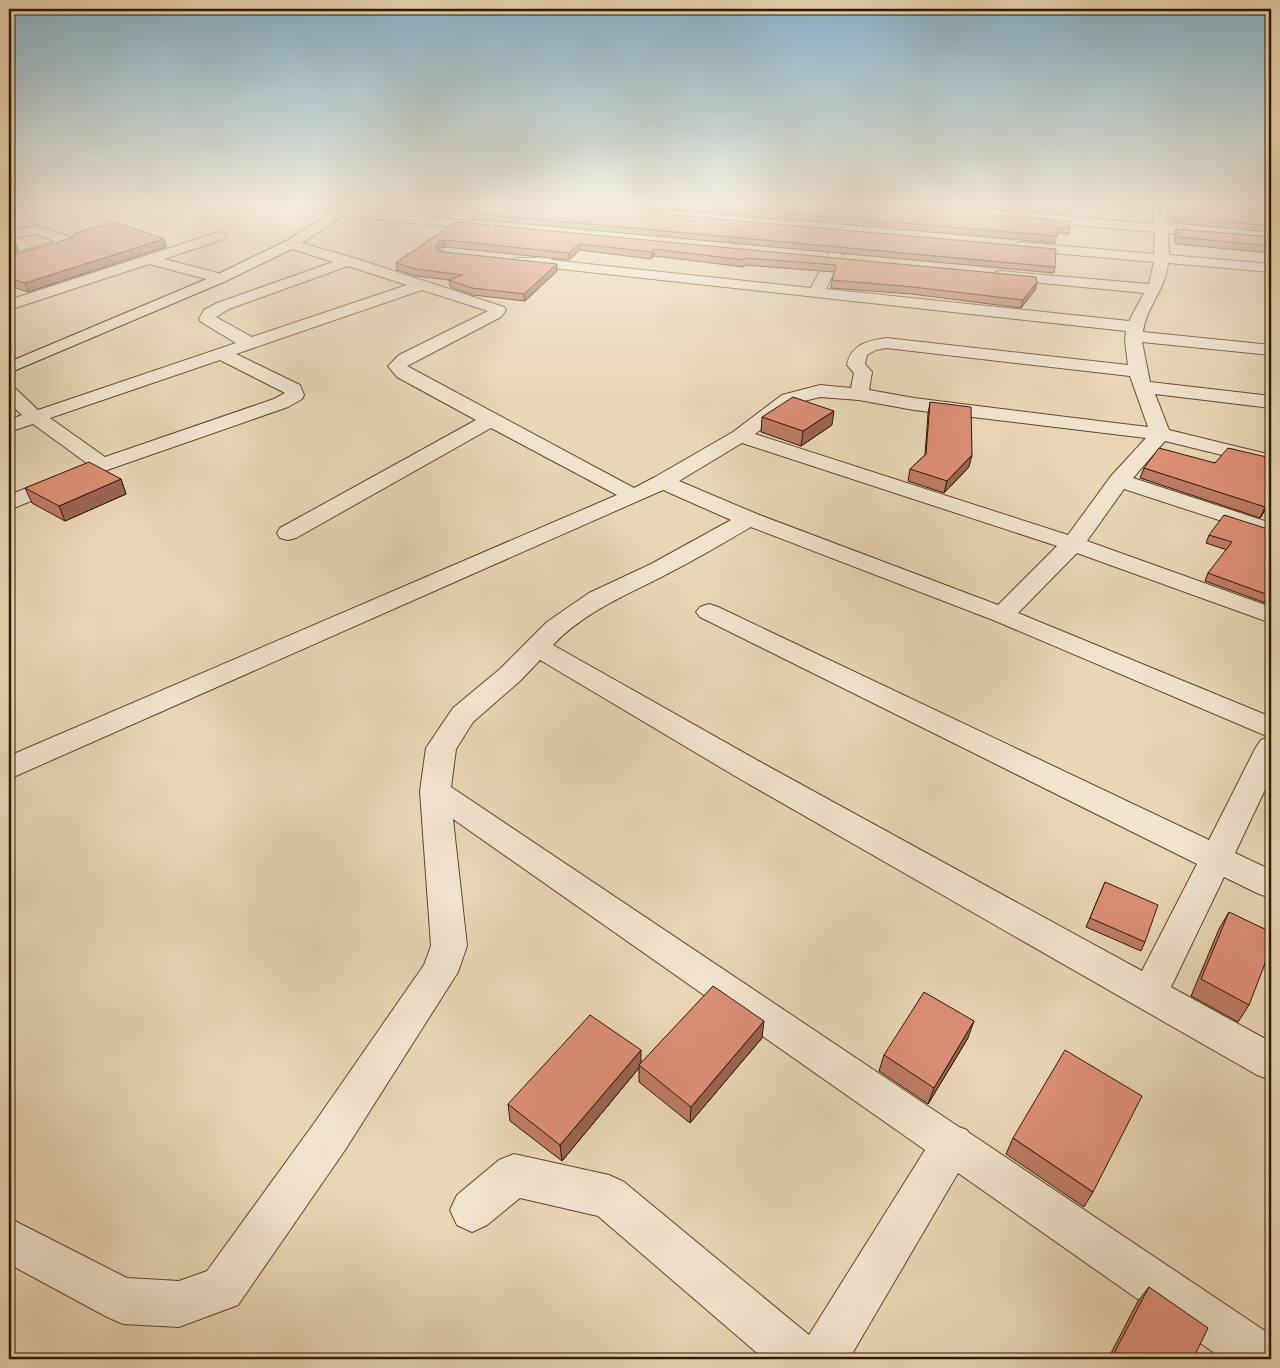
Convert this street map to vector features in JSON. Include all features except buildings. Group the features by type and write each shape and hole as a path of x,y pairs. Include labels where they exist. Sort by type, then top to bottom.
{"street":[{"path":"9,305 119,268"},
{"path":"184,268 221,278"},
{"path":"9,368 242,268"},
{"path":"251,344 207,319 210,313 223,306 330,268"},
{"path":"370,268 493,306 498,310 495,314 405,358 397,366 403,373 634,496"},
{"path":"583,268 816,293 1135,331 1271,350"},
{"path":"816,293 829,268"},
{"path":"1159,268 1156,286 1135,331 1140,379 1161,434"},
{"path":"988,274 1153,289"},
{"path":"9,426 422,285"},
{"path":"860,394 863,372 856,365 856,357 862,350 886,343 1140,379 1271,402"},
{"path":"9,503 103,465 281,403 294,395 293,389 222,354"},
{"path":"9,768 634,496 663,482 740,436 789,399 820,391 860,394 914,404 1161,434 1271,462"},
{"path":"9,394 34,417 103,465"},
{"path":"288,533 490,420"},
{"path":"1002,615 1072,544 1119,481 1161,434"},
{"path":"740,436 1072,544 1271,615"},
{"path":"1119,481 1271,530"},
{"path":"663,482 749,518 1002,615 1271,728"},
{"path":"9,1240 123,1301 179,1304 222,1289 330,1136 440,972 449,946 435,791 441,748 463,714 510,675 556,626 598,598 658,570 749,518"},
{"path":"709,612 1271,885"},
{"path":"536,646 760,776 1271,1062"},
{"path":"1150,993 1271,747"},
{"path":"435,791 952,1144 1253,1356"},
{"path":"822,1359 952,1144"},
{"path":"472,1210 514,1175 609,1197 801,1359"}]}
